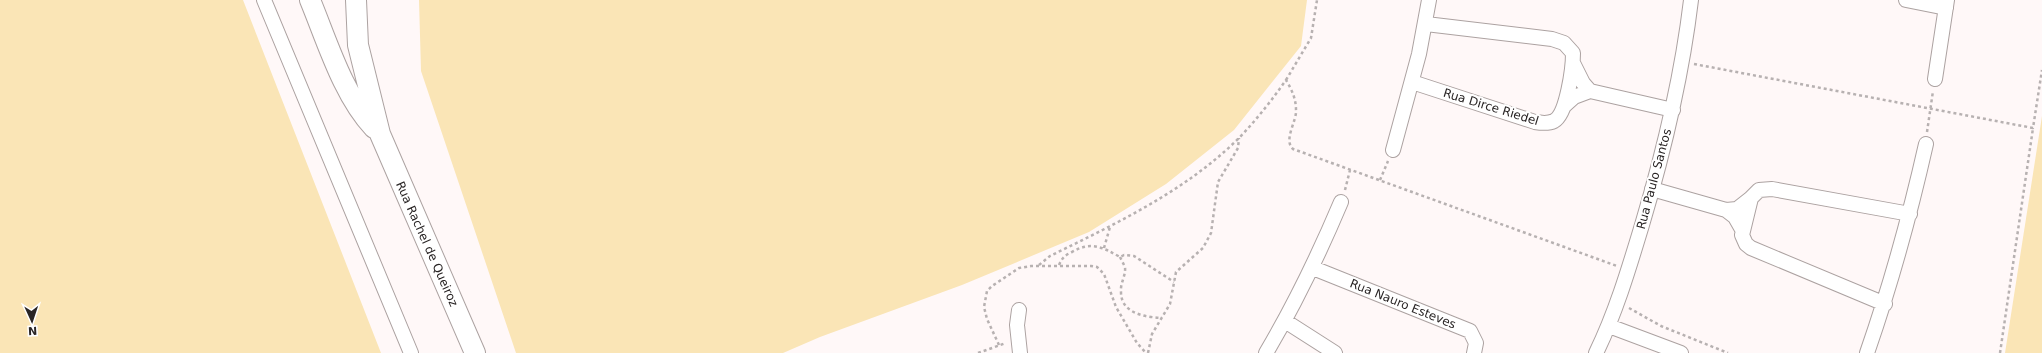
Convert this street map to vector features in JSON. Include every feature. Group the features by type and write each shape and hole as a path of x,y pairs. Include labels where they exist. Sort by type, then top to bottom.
{"street":[{"path":"264,0 411,353"},
{"name":"Rua Rachel de Queiroz","path":"310,0 343,79 366,120 380,134"},
{"name":"Rua Rachel de Queiroz","path":"356,0 358,45 380,134 475,353"},
{"path":"1393,150 1412,82 1426,24 1430,0"},
{"name":"Rua Paulo Santos","path":"1596,353 1609,326 1629,270 1652,190 1673,110 1691,0"},
{"path":"1906,0 1947,4 1935,79"},
{"path":"1426,24 1552,39 1569,47 1578,76 1590,91 1673,110"},
{"name":"Rua Dirce Riedel","path":"1412,82 1535,122 1546,123 1553,121 1559,116 1564,106 1573,63"},
{"name":"Rua Dirce Riedel","path":"1564,106 1574,96 1590,91"},
{"path":"1867,353 1885,304 1910,214 1926,144"},
{"path":"1652,190 1726,210 1737,209 1759,190 1772,189 1910,214"},
{"path":"1751,198 1743,231 1743,240 1751,248 1885,304"},
{"path":"1266,353 1313,268 1341,202"},
{"path":"1726,210 1735,217 1743,231"},
{"name":"Rua Nauro Esteves","path":"1313,268 1470,331 1475,338 1476,343 1474,353"},
{"path":"1019,310 1017,339 1020,353"},
{"path":"1285,321 1335,353"},
{"path":"1609,326 1681,353"}],"path":[{"path":"1039,265 1050,256 1110,227 1161,199 1183,184 1239,138 1286,80 1311,38 1317,0"},
{"path":"1682,61 2033,128"},
{"path":"2000,353 2042,70"},
{"path":"1286,80 1293,93 1296,108 1289,140 1290,147 1629,270"},
{"path":"1928,123 1931,101"},
{"path":"1147,353 1152,334 1170,304 1176,272 1203,248 1211,233 1218,182 1238,148 1239,138"},
{"path":"1347,181 1350,170"},
{"path":"1380,180 1383,173"},
{"path":"1104,248 1110,227"},
{"path":"1059,265 1066,255 1079,248 1090,246 1104,248 1120,257 1125,267 1120,291 1126,306 1133,313 1142,317 1162,318"},
{"path":"1120,257 1124,255 1134,256 1174,282"},
{"path":"999,345 984,307 987,291 1019,268 1039,265 1091,266 1097,267 1101,271 1116,307 1137,343 1147,353"},
{"path":"1617,304 1634,310 1661,326 1728,353"},
{"path":"978,353 1017,339"}],"shaded area":[{"path":"0,0 243,0 381,353 0,353"},
{"path":"419,0 1307,0 1301,46 1234,130 1166,184 1089,232 962,285 820,337 783,353 516,353 421,71"},
{"path":"2042,116 2042,353 2005,353"}]}
